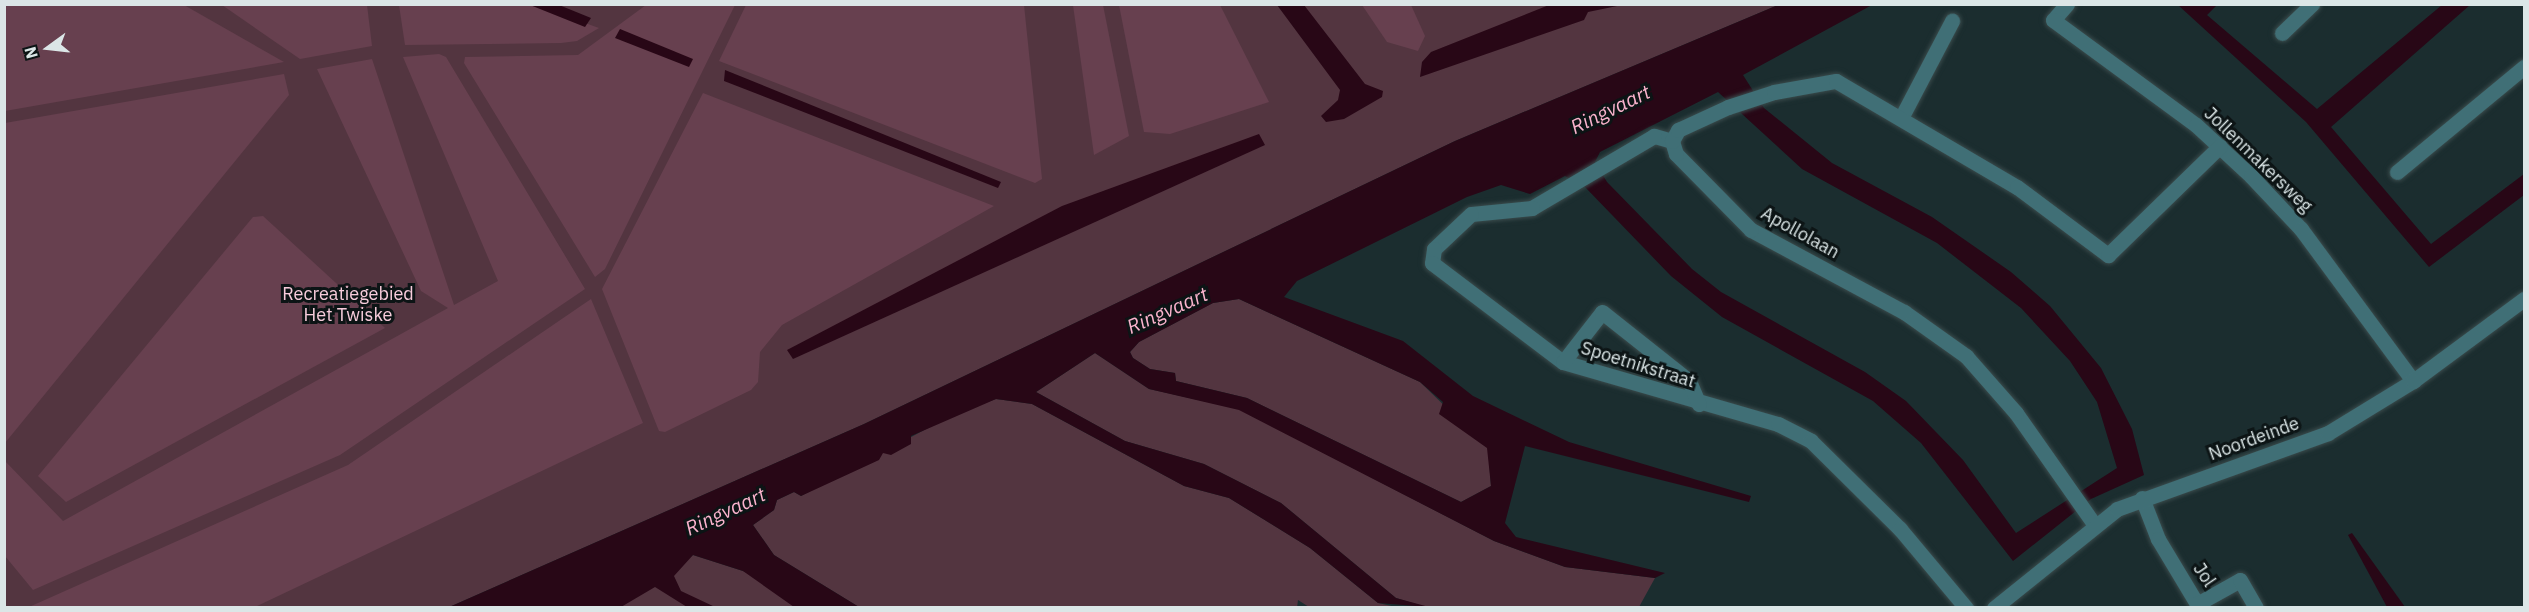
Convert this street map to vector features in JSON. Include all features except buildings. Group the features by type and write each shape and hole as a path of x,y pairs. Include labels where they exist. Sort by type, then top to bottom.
{"street":[{"name":"Jollenmakersweg","path":"2067,4 2053,20 2220,146 2301,229 2413,381"},
{"path":"2282,33 2312,4"},
{"path":"1901,118 1952,21"},
{"path":"2397,172 2524,67"},
{"path":"1672,141 1678,130 1728,106 1761,96 1836,81 2017,187 2108,255 2220,146"},
{"name":"Spoetnikstraat","path":"1672,141 1654,136 1532,208 1471,214 1452,227 1434,249 1432,263 1563,362 1699,404 1778,424 1811,441 1900,529 1966,608"},
{"name":"Apollolaan","path":"1672,141 1676,154 1750,230 1904,312 1966,356 2085,508 2094,524"},
{"name":"Noordeinde","path":"1994,608 2094,524 2142,498 2328,433 2413,381 2524,299"},
{"path":"1563,362 1602,312 1689,381 1699,404"},
{"name":"Jol","path":"2142,498 2158,539 2197,604 2240,580 2256,608"}],"green space":[{"path":"5,4 184,5 284,62 5,111"},
{"name":"Recreatiegebied Het Twiske","path":"4,5 1778,5 1455,141 864,424 447,608 5,607"},
{"path":"222,5 367,5 372,46 300,59"},
{"path":"399,5 535,5 599,28 577,41 561,43 405,45"},
{"path":"646,5 735,5 605,269 595,277 464,63 465,57 578,55"},
{"path":"746,5 1024,5 1042,179 1035,183 719,61"},
{"path":"1073,5 1103,5 1129,136 1094,155"},
{"path":"1119,5 1220,5 1269,102 1170,134 1144,132"},
{"path":"1362,5 1411,5 1425,36 1418,51 1387,42"},
{"path":"439,54 446,57 585,289 340,455 33,590 5,556 5,461 63,521 448,308 421,291 317,69 372,59 454,305 498,281 403,57"},
{"path":"284,74 289,95 5,443 5,123"},
{"path":"703,93 994,206 782,325 760,352 758,382 751,390 665,432 659,431 602,289"},
{"path":"263,216 385,328 66,502 38,476 253,217"},
{"path":"591,299 643,423 255,607 29,607 348,465"},
{"path":"1239,299 1420,382 1488,448 1491,486 1461,502 1247,398 1176,381 1175,373 1150,369 1133,358 1130,352 1139,342 1213,303"},
{"path":"1095,353 1149,389 1239,409 1494,541 1565,567 1655,578 1639,607 1429,608 1396,598 1281,503 1204,464 1125,441 1036,392"},
{"path":"996,399 1032,404 1184,486 1229,498 1310,548 1378,603 1396,607 1309,607 1298,600 1297,608 859,607 774,555 753,525 774,510 777,500 794,492 801,496 956,413"},
{"path":"693,555 743,571 817,608 619,608"}],"water":[{"path":"530,5 559,5 591,18 585,27"},
{"path":"1277,5 1304,5 1365,84 1383,91 1382,97 1344,119 1326,122 1321,116 1338,100 1340,90"},
{"path":"1549,5 1622,5 1588,12 1584,20 1420,77 1422,62 1431,52"},
{"name":"Ringvaart","path":"1778,5 1872,5 1743,75 1764,108 1832,163 1932,217 2011,272 2050,306 2101,368 2132,429 2144,475 2091,499 2013,561 1921,443 1873,401 1722,317 1671,276 1585,187 1565,176 1530,194 1501,185 1467,197 1297,281 1284,297 1403,341 1473,396 1569,442 1751,496 1749,502 1525,446 1505,523 1516,537 1665,573 1655,578 1565,567 1494,541 1239,410 1149,389 1095,353 1036,392 1125,441 1204,464 1281,503 1396,598 1429,607 1378,603 1310,548 1229,498 1184,486 1032,404 996,399 911,436 911,444 891,455 883,453 879,460 801,496 794,492 777,500 774,510 753,525 774,555 859,607 794,607 743,571 693,555 674,576 681,591 715,607 687,607 655,587 621,607 447,608 864,424 1455,141","holes":["1718,92 1802,169 1937,243 2021,308 2070,361 2097,402 2117,468 2016,533 1963,460 1906,401 1865,372 1721,292 1692,269 1607,182 1595,162 1600,152","1239,299 1420,382 1443,402 1439,414 1487,448 1491,486 1461,502 1247,398 1176,381 1175,373 1150,369 1133,358 1130,352 1139,342 1213,303"]},
{"path":"2178,5 2217,5 2207,15 2317,109 2442,5 2470,5 2331,127 2431,244 2524,174 2524,195 2429,267 2306,122"},
{"path":"620,29 693,59 689,67 615,38"},
{"path":"725,70 1001,182 998,188 724,81"},
{"path":"1259,134 1265,145 793,359 787,350 1062,206"},
{"path":"2352,533 2405,607 2387,607 2348,535"}]}
